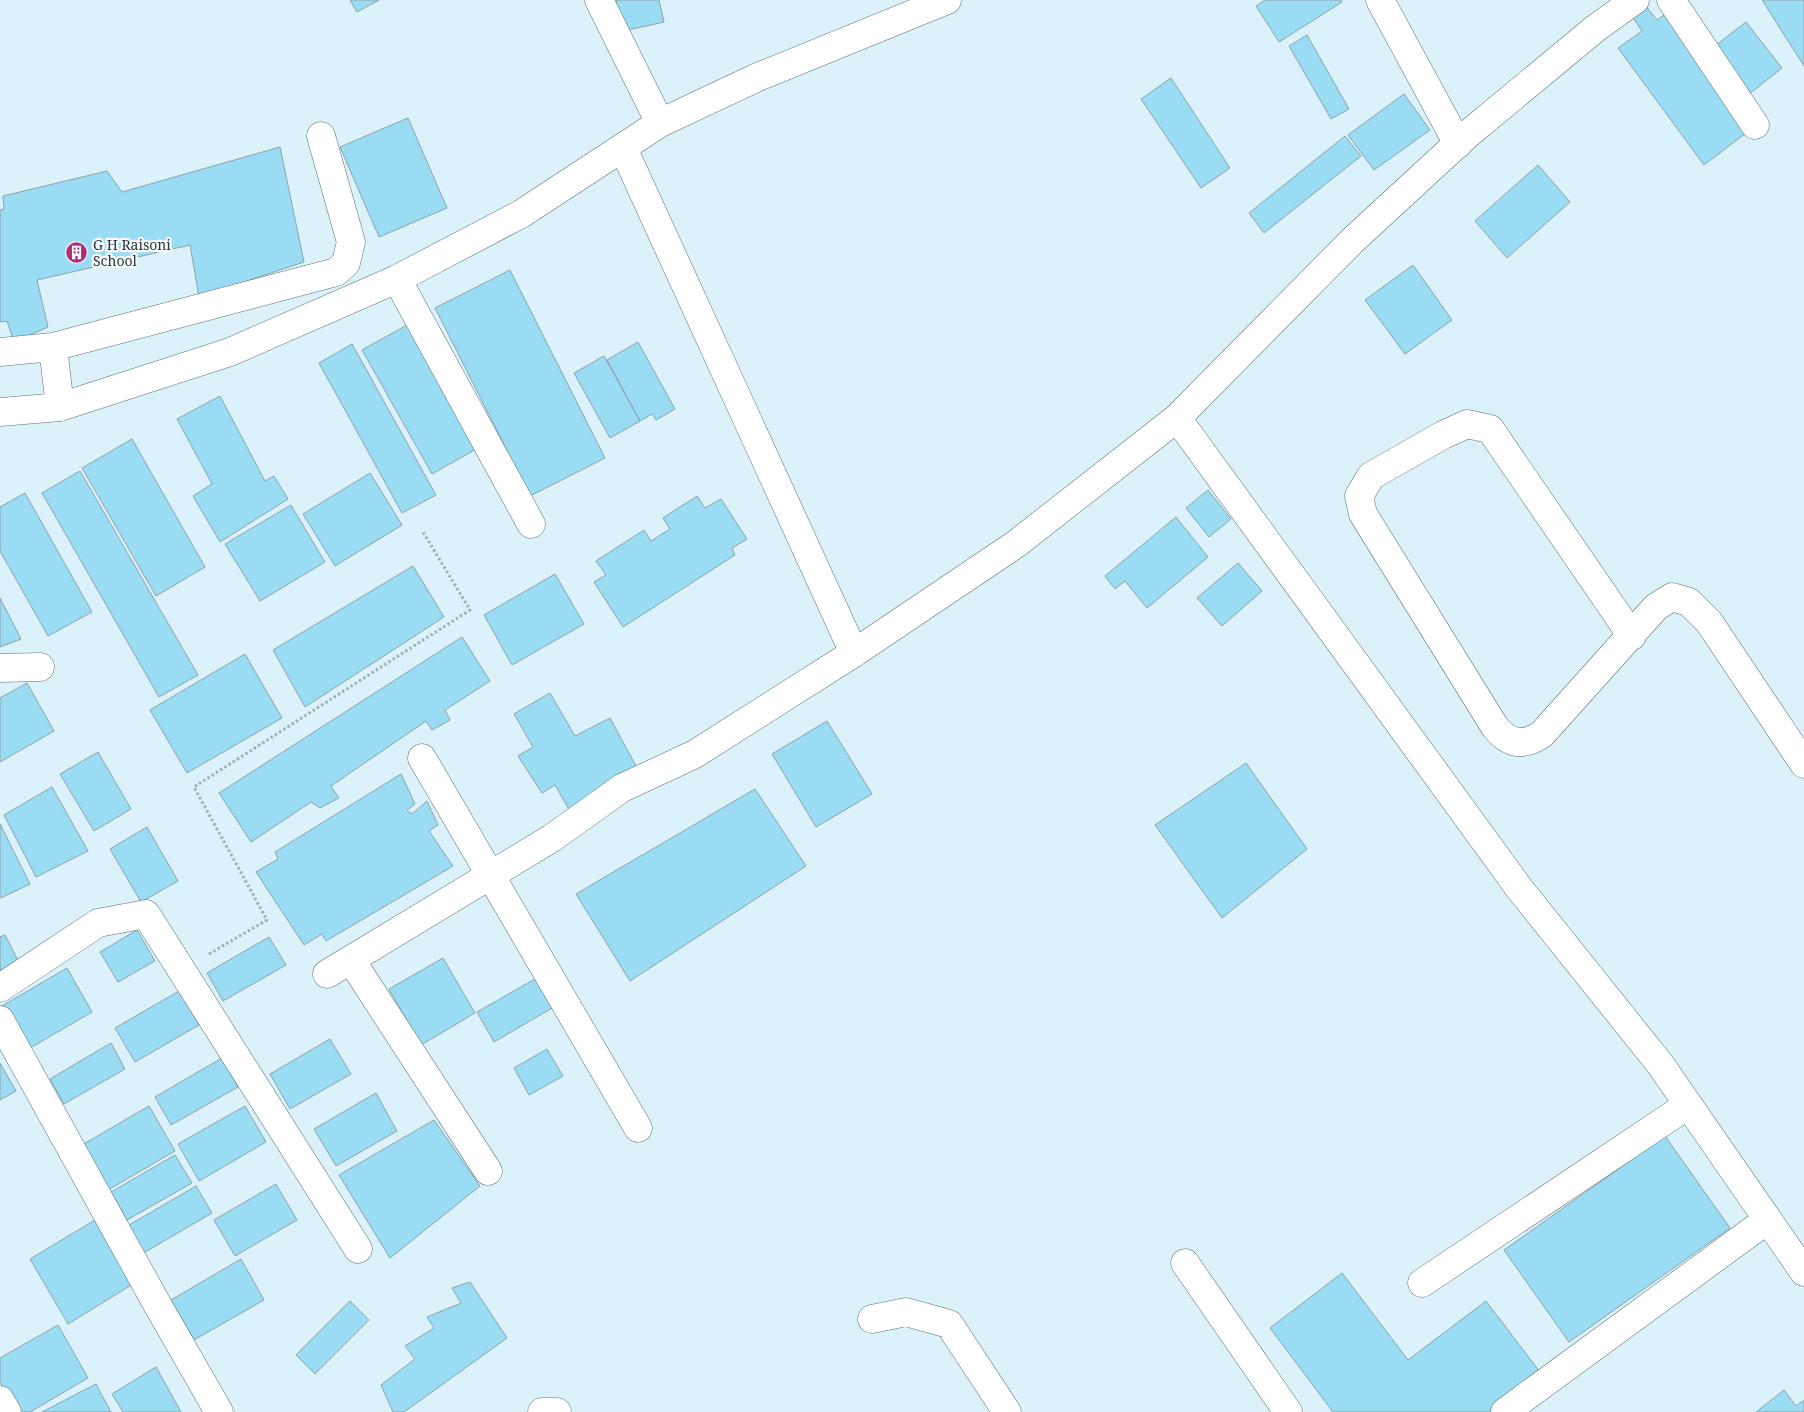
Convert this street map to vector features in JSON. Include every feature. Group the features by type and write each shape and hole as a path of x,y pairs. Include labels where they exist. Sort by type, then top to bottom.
{"street":[{"path":"599,0 660,123"},
{"path":"0,412 60,407 230,352 397,279 521,214 660,123 758,77 948,0"},
{"path":"1380,0 1458,144"},
{"path":"327,974 552,838 622,788 695,754 854,653 1016,544 1177,418 1353,240 1458,144 1596,28 1635,0"},
{"path":"1672,0 1755,125"},
{"path":"0,352 53,347 336,272 346,263 350,242 321,136"},
{"path":"623,148 854,653"},
{"path":"397,279 531,524"},
{"path":"53,347 60,407"},
{"path":"1177,418 1520,888 1660,1064 1804,1272"},
{"path":"1632,636 1490,429 1466,424 1443,435 1372,476 1359,496 1363,514 1503,737 1517,743 1532,740 1542,734 1632,636 1656,607 1672,597 1689,602 1709,622 1804,764"},
{"path":"0,668 40,667"},
{"path":"422,758 638,1128"},
{"path":"0,988 98,923 146,914 358,1249"},
{"path":"351,960 488,1171"},
{"path":"0,1020 219,1412"},
{"path":"1422,1283 1688,1105"},
{"path":"1505,1412 1767,1220"},
{"path":"1185,1262 1288,1412"},
{"path":"872,1319 906,1312 949,1324 1007,1412"},
{"path":"0,1400 7,1412"},
{"path":"542,1412 557,1412"}],"path":[{"path":"182,970 266,920 194,787 470,610 423,532"}],"building":[{"path":"350,0 379,0 357,12"},
{"path":"616,0 659,0 664,22 623,31"},
{"path":"1265,0 1341,0 1342,2 1279,42 1256,6"},
{"path":"1762,0 1804,0 1804,66"},
{"path":"1645,5 1657,20 1665,14 1750,130 1704,165 1618,48 1642,31 1631,15"},
{"path":"1746,22 1782,68 1748,95 1711,49"},
{"path":"1307,35 1349,109 1331,119 1289,46"},
{"path":"1171,78 1230,168 1201,188 1141,99"},
{"path":"1404,94 1430,130 1374,170 1348,135"},
{"path":"408,118 447,208 379,237 340,147"},
{"path":"1345,136 1361,156 1264,233 1249,213"},
{"name":"G H Raisoni School","path":"280,147 304,262 199,297 190,245 37,280 48,327 14,342 7,321 0,322 0,210 4,209 3,196 107,171 122,192"},
{"path":"1538,165 1570,202 1507,258 1475,221"},
{"path":"1413,265 1452,320 1405,354 1365,300"},
{"path":"510,270 605,458 530,496 435,308"},
{"path":"407,325 478,448 432,474 362,350"},
{"path":"638,342 675,409 656,420 652,414 640,421 607,360"},
{"path":"352,344 436,495 402,513 319,363"},
{"path":"604,356 640,421 610,438 574,373"},
{"path":"220,396 265,481 274,476 288,499 220,542 193,496 212,484 177,419"},
{"path":"132,439 205,567 156,596 82,468"},
{"path":"80,471 198,675 159,697 42,493"},
{"path":"370,473 402,525 335,566 303,514"},
{"path":"1208,490 1231,519 1209,537 1186,508"},
{"path":"25,493 92,612 48,636 0,551 0,507"},
{"path":"697,496 705,508 721,499 747,539 732,548 735,555 623,627 594,582 606,575 596,561 644,530 651,541 670,529 663,518"},
{"path":"291,505 325,562 260,601 225,544"},
{"path":"1176,517 1208,557 1147,608 1125,581 1115,589 1105,576"},
{"path":"1238,563 1262,591 1222,626 1197,598"},
{"path":"413,566 444,617 305,707 273,650"},
{"path":"555,574 584,624 512,665 484,615"},
{"path":"0,598 21,639 0,647"},
{"path":"462,637 490,681 445,710 450,720 432,730 426,721 331,786 339,798 320,808 311,802 251,842 219,793"},
{"path":"245,654 282,718 187,773 150,710"},
{"path":"27,683 54,731 0,762 0,698"},
{"path":"550,693 575,736 610,718 636,766 603,784 607,792 571,813 555,785 542,793 518,756 533,747 514,714"},
{"path":"827,721 872,794 816,827 772,754"},
{"path":"98,752 131,809 94,831 60,774"},
{"path":"1246,763 1307,849 1222,918 1155,825"},
{"path":"401,774 415,804 407,810 412,814 427,801 438,825 429,831 453,866 326,941 322,934 304,945 256,872 278,859 275,852"},
{"path":"52,787 88,851 36,877 4,815"},
{"path":"755,789 806,866 630,981 576,894"},
{"path":"0,824 30,884 1,898 0,896"},
{"path":"147,827 178,881 141,902 110,849"},
{"path":"137,930 155,961 118,982 100,952"},
{"path":"5,935 21,966 0,977 0,937"},
{"path":"269,937 286,965 223,1001 207,973"},
{"path":"443,958 475,1013 421,1045 389,989"},
{"path":"67,968 92,1012 25,1051 0,1007"},
{"path":"535,979 552,1008 494,1042 477,1012"},
{"path":"179,991 199,1025 135,1062 115,1028"},
{"path":"330,1039 351,1074 290,1109 270,1074"},
{"path":"111,1043 125,1069 64,1104 50,1079"},
{"path":"547,1049 563,1076 529,1095 514,1068"},
{"path":"222,1058 238,1087 171,1125 155,1097"},
{"path":"0,1063 16,1091 0,1100"},
{"path":"376,1093 397,1131 336,1166 314,1129"},
{"path":"149,1106 175,1151 108,1190 82,1145"},
{"path":"245,1106 266,1142 199,1181 178,1144"},
{"path":"434,1120 480,1186 390,1258 339,1175"},
{"path":"1665,1136 1730,1228 1569,1342 1504,1250"},
{"path":"175,1155 192,1183 127,1220 111,1192"},
{"path":"276,1184 297,1220 235,1256 214,1220"},
{"path":"196,1186 212,1213 140,1255 124,1228"},
{"path":"95,1220 133,1284 68,1324 30,1259"},
{"path":"241,1259 264,1300 194,1340 171,1300"},
{"path":"1342,1273 1408,1360 1486,1301 1543,1376 1495,1412 1333,1412 1270,1328"},
{"path":"470,1282 507,1338 404,1412 393,1412 381,1385 415,1359 405,1346 434,1328 427,1317 461,1303 452,1288"},
{"path":"350,1301 369,1320 315,1374 296,1355"},
{"path":"58,1325 88,1378 30,1412 18,1412 0,1382 0,1358"},
{"path":"156,1367 181,1412 123,1412 112,1394"},
{"path":"96,1384 111,1412 42,1412"},
{"path":"1784,1390 1796,1406 1804,1400 1804,1412 1756,1412"}],"place":[{"name":"G H Raisoni School","path":"77,253"}]}
